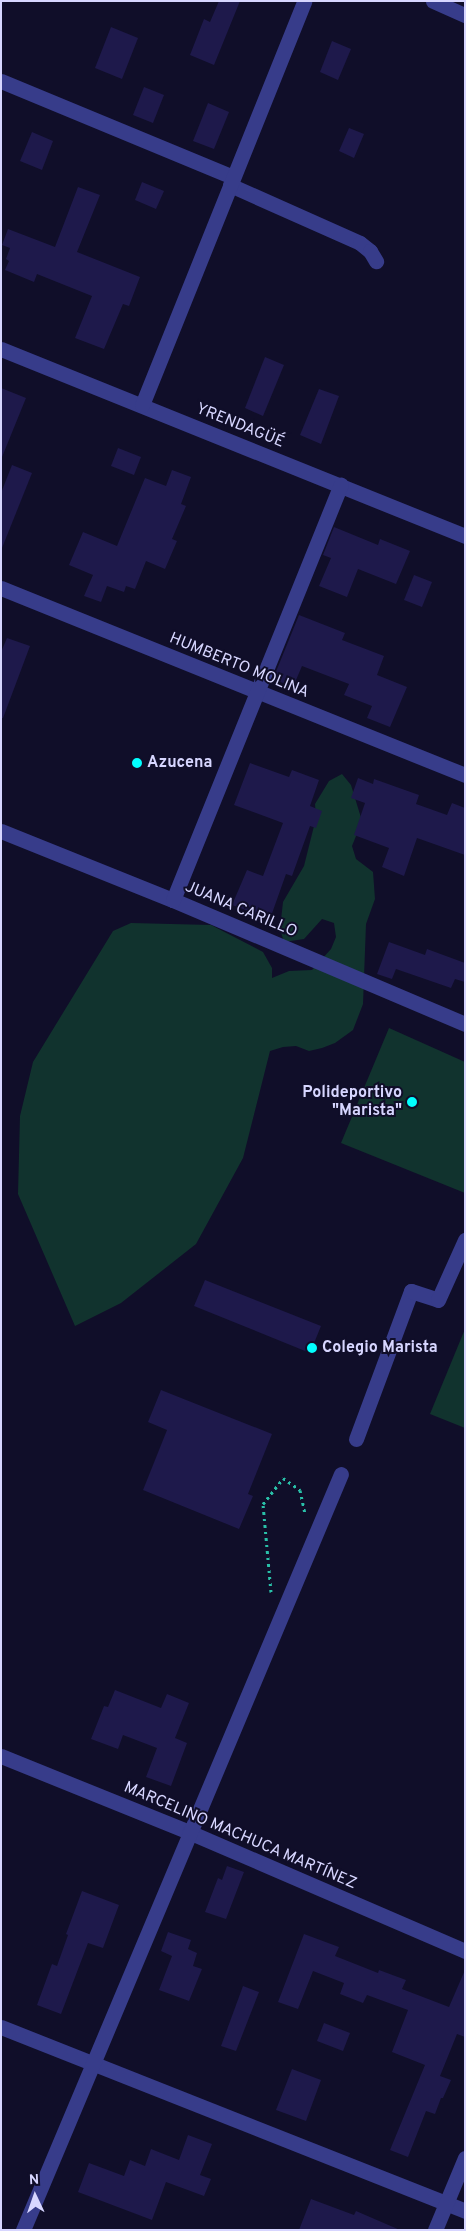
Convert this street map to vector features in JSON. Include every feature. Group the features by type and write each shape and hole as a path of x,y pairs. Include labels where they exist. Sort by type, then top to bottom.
{"street":[{"path":"142,405 304,1"},
{"path":"433,1 465,15"},
{"path":"1,81 232,181 360,243 370,250 376,260"},
{"name":"YRENDAGÜÉ","path":"1,349 465,536"},
{"path":"173,900 341,485"},
{"name":"HUMBERTO MOLINA","path":"1,588 465,775"},
{"name":"JUANA CARILLO","path":"1,832 173,900 465,1024"},
{"path":"356,1439 411,1291 438,1300 465,1240"},
{"path":"23,2230 341,1474"},
{"name":"MARCELINO MACHUCA MARTÍNEZ","path":"1,1756 189,1832 465,1951"},
{"path":"1,2027 465,2211"},
{"path":"435,2230 465,2158"}],"path":[{"path":"271,1593 263,1504 283,1478 300,1490 306,1519"}],"green space":[{"path":"342,774 351,785 362,821 352,846 356,859 373,872 375,899 366,924 363,1004 353,1030 335,1043 322,1048 309,1051 296,1046 270,1051 243,1158 196,1244 121,1303 75,1326 18,1194 20,1116 33,1062 113,931 131,923 211,925 263,952 272,968 272,978 289,971 312,970 331,949 336,937 334,923 322,919 304,939 284,942 280,929 283,902 304,866 316,818 315,804 329,781"},
{"name":"Polideportivo \"Marista\"","path":"389,1028 465,1062 465,1193 341,1143"},
{"path":"465,1329 465,1428 430,1414"}],"building":[{"path":"219,1 240,1 214,65 190,55 204,19 210,22"},
{"path":"111,27 138,38 122,79 95,68"},
{"path":"332,41 351,49 338,80 320,72"},
{"path":"144,87 164,95 153,123 133,115"},
{"path":"208,103 229,112 214,149 193,141"},
{"path":"349,128 364,134 354,158 339,151"},
{"path":"32,132 53,141 42,170 20,161"},
{"path":"142,182 164,191 156,209 135,200"},
{"path":"78,187 100,195 77,252 140,277 129,306 123,304 104,349 75,338 92,296 37,274 34,282 5,270 9,261 6,259 10,248 2,245 8,229 55,247"},
{"path":"265,357 284,365 263,416 245,408"},
{"path":"1,388 26,398 2,457 1,457"},
{"path":"319,389 339,396 321,444 300,435"},
{"path":"118,448 141,457 134,475 111,466"},
{"path":"12,465 32,473 2,548 1,493"},
{"path":"172,470 191,477 181,504 186,506 172,539 177,541 165,569 146,561 135,589 126,586 124,592 107,586 101,602 84,596 93,575 69,565 83,532 117,546 145,478 166,486"},
{"path":"334,527 378,545 380,539 410,551 396,584 358,569 347,597 319,586 331,558 323,555"},
{"path":"414,575 432,582 422,607 404,600"},
{"path":"299,615 345,633 342,640 384,656 377,675 407,687 390,727 367,718 372,706 344,695 349,684 302,666 293,687 273,679"},
{"path":"7,638 30,646 3,718 1,718 1,652"},
{"path":"250,763 289,777 292,770 319,780 310,806 322,811 316,828 310,826 292,876 286,874 270,919 232,905 247,870 263,876 283,823 234,805"},
{"path":"358,778 373,784 374,779 419,795 416,804 447,815 452,803 465,808 465,855 417,838 404,876 382,867 389,848 354,835 365,803 351,798"},
{"path":"389,942 425,955 427,949 465,963 465,982 455,979 451,988 396,969 392,979 377,974"},
{"path":"205,1280 321,1326 310,1353 194,1306"},
{"path":"161,1390 272,1434 248,1494 253,1496 239,1529 143,1490 167,1430 148,1422"},
{"path":"115,1690 161,1708 167,1694 189,1703 175,1738 187,1743 171,1786 146,1777 157,1748 123,1735 118,1749 91,1739 104,1706 108,1707"},
{"path":"227,1866 244,1872 226,1919 205,1912 218,1878 222,1880"},
{"path":"82,1891 119,1905 103,1948 88,1943 61,2014 37,2005 52,1964 57,1966 68,1935 66,1934"},
{"path":"168,1932 191,1940 188,1949 197,1953 193,1966 202,1969 189,2001 159,1990 172,1956 161,1951"},
{"path":"304,1934 339,1947 335,1956 378,1973 379,1970 406,1980 402,1989 449,2007 465,1970 465,2037 457,2034 440,2076 451,2080 435,2114 426,2111 408,2157 390,2150 425,2065 392,2052 408,2010 367,1995 363,2003 340,1994 344,1983 313,1971 298,2009 278,2002"},
{"path":"243,1986 259,1992 236,2051 221,2046"},
{"path":"324,2023 350,2033 343,2051 317,2041"},
{"path":"292,2069 321,2080 306,2121 276,2110"},
{"path":"188,2135 212,2144 200,2175 211,2179 204,2196 166,2182 152,2220 78,2192 89,2163 124,2176 130,2160 145,2166 151,2149 179,2160"},
{"path":"311,2199 354,2215 356,2211 400,2230 299,2230"}],"place":[{"name":"Azucena","path":"137,763"},
{"name":"Polideportivo \"Marista\"","path":"412,1102"},
{"name":"Colegio Marista","path":"312,1348"}]}
